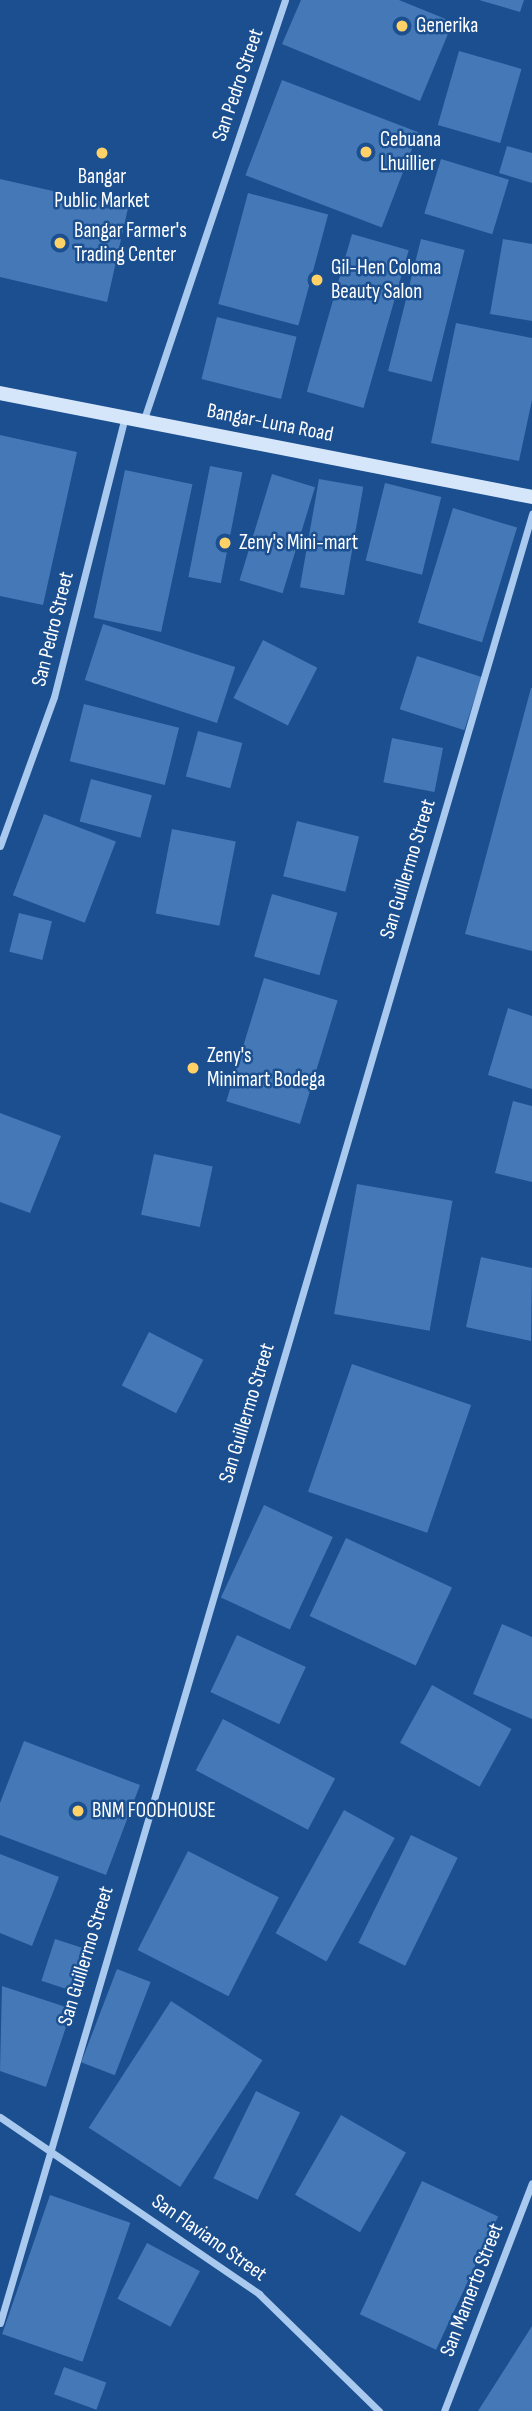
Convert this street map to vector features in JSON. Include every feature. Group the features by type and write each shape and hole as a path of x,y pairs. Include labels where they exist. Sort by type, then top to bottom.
{"main road":[{"name":"Bangar-Luna Road","path":"0,393 144,419 532,498"}],"street":[{"name":"San Pedro Street","path":"144,419 285,0"},
{"name":"San Pedro Street","path":"0,846 54,697 125,416"},
{"name":"San Guillermo Street","path":"0,2323 48,2145 532,514"},
{"name":"San Flaviano Street","path":"0,2117 48,2145 259,2294 379,2411"},
{"name":"San Mamerto Street","path":"444,2411 532,2182"}],"building":[{"path":"301,0 399,0 453,22 420,101 282,44"},
{"path":"479,0 524,0 520,12"},
{"path":"459,51 521,69 500,143 438,125"},
{"path":"282,80 418,132 382,228 245,175"},
{"path":"507,146 532,153 532,183 499,173"},
{"path":"441,159 509,180 492,234 424,214"},
{"name":"Bangar Farmer's Trading Center","path":"0,179 128,208 107,302 0,277"},
{"path":"248,193 328,214 298,326 218,304"},
{"path":"352,234 409,250 364,408 307,392"},
{"path":"421,239 465,250 432,382 388,371"},
{"path":"503,239 532,244 532,321 490,314"},
{"path":"217,317 297,337 281,399 202,379"},
{"path":"456,323 532,338 532,400 519,461 431,443"},
{"path":"0,435 77,452 43,605 0,596"},
{"path":"210,466 242,472 221,583 188,577"},
{"path":"125,470 192,484 161,632 94,618"},
{"path":"272,474 315,487 283,593 240,580"},
{"path":"319,479 363,487 344,595 300,587"},
{"path":"385,483 441,497 422,575 366,561"},
{"path":"453,508 517,528 482,642 418,623"},
{"path":"103,624 235,667 217,723 85,680"},
{"path":"263,640 317,668 288,726 233,698"},
{"path":"417,656 482,677 464,730 400,709"},
{"path":"532,688 532,951 465,934"},
{"path":"84,704 179,728 165,785 70,761"},
{"path":"198,731 242,743 230,788 186,776"},
{"path":"392,738 443,748 434,792 383,782"},
{"path":"91,779 152,795 140,838 80,822"},
{"path":"44,814 116,842 85,923 13,895"},
{"path":"297,821 359,836 345,892 283,876"},
{"path":"172,829 236,841 219,926 156,913"},
{"path":"272,894 337,913 319,975 254,956"},
{"path":"19,913 52,921 42,960 9,952"},
{"path":"264,978 338,1001 300,1124 226,1101"},
{"path":"508,1008 532,1016 532,1089 488,1075"},
{"path":"513,1101 532,1106 532,1182 495,1173"},
{"path":"0,1113 61,1136 30,1213 0,1202"},
{"path":"154,1154 213,1166 200,1227 141,1215"},
{"path":"357,1184 453,1201 430,1331 334,1314"},
{"path":"481,1257 532,1268 531,1341 466,1327"},
{"path":"149,1332 203,1360 176,1413 122,1385"},
{"path":"352,1364 471,1405 427,1533 308,1492"},
{"path":"264,1505 333,1537 290,1630 221,1597"},
{"path":"346,1538 452,1587 416,1665 310,1616"},
{"path":"502,1624 532,1637 532,1719 473,1694"},
{"path":"237,1635 306,1667 279,1724 210,1692"},
{"path":"432,1685 512,1729 480,1787 400,1743"},
{"path":"223,1719 335,1779 308,1830 196,1770"},
{"path":"24,1741 140,1785 106,1875 0,1835 0,1803"},
{"path":"344,1810 395,1838 326,1961 276,1933"},
{"path":"411,1835 458,1858 405,1966 358,1943"},
{"path":"188,1851 279,1897 228,1996 138,1950"},
{"path":"0,1854 59,1877 32,1946 0,1933"},
{"path":"55,1939 92,1951 78,1993 41,1981"},
{"path":"117,1969 151,1982 115,2075 81,2062"},
{"path":"2,1986 72,2009 46,2087 0,2071"},
{"path":"171,2001 262,2060 180,2187 89,2128"},
{"path":"256,2091 300,2112 258,2200 213,2178"},
{"path":"341,2115 406,2152 360,2232 295,2195"},
{"path":"422,2181 498,2216 436,2350 360,2314"},
{"path":"50,2195 130,2223 83,2362 2,2334"},
{"path":"147,2243 200,2271 170,2327 117,2299"},
{"path":"532,2326 532,2411 478,2411"},
{"path":"64,2367 106,2382 96,2410 54,2394"}],"place":[{"name":"Generika","path":"402,26"},
{"name":"Cebuana Lhuillier","path":"366,152"},
{"name":"Bangar Public Market","path":"102,153"},
{"name":"Bangar Farmer's Trading Center","path":"60,243"},
{"name":"Gil-Hen Coloma Beauty Salon","path":"317,280"},
{"name":"Zeny's Mini-mart","path":"225,543"},
{"name":"Zeny's Minimart Bodega","path":"193,1068"},
{"name":"BNM FOODHOUSE","path":"78,1811"}]}
